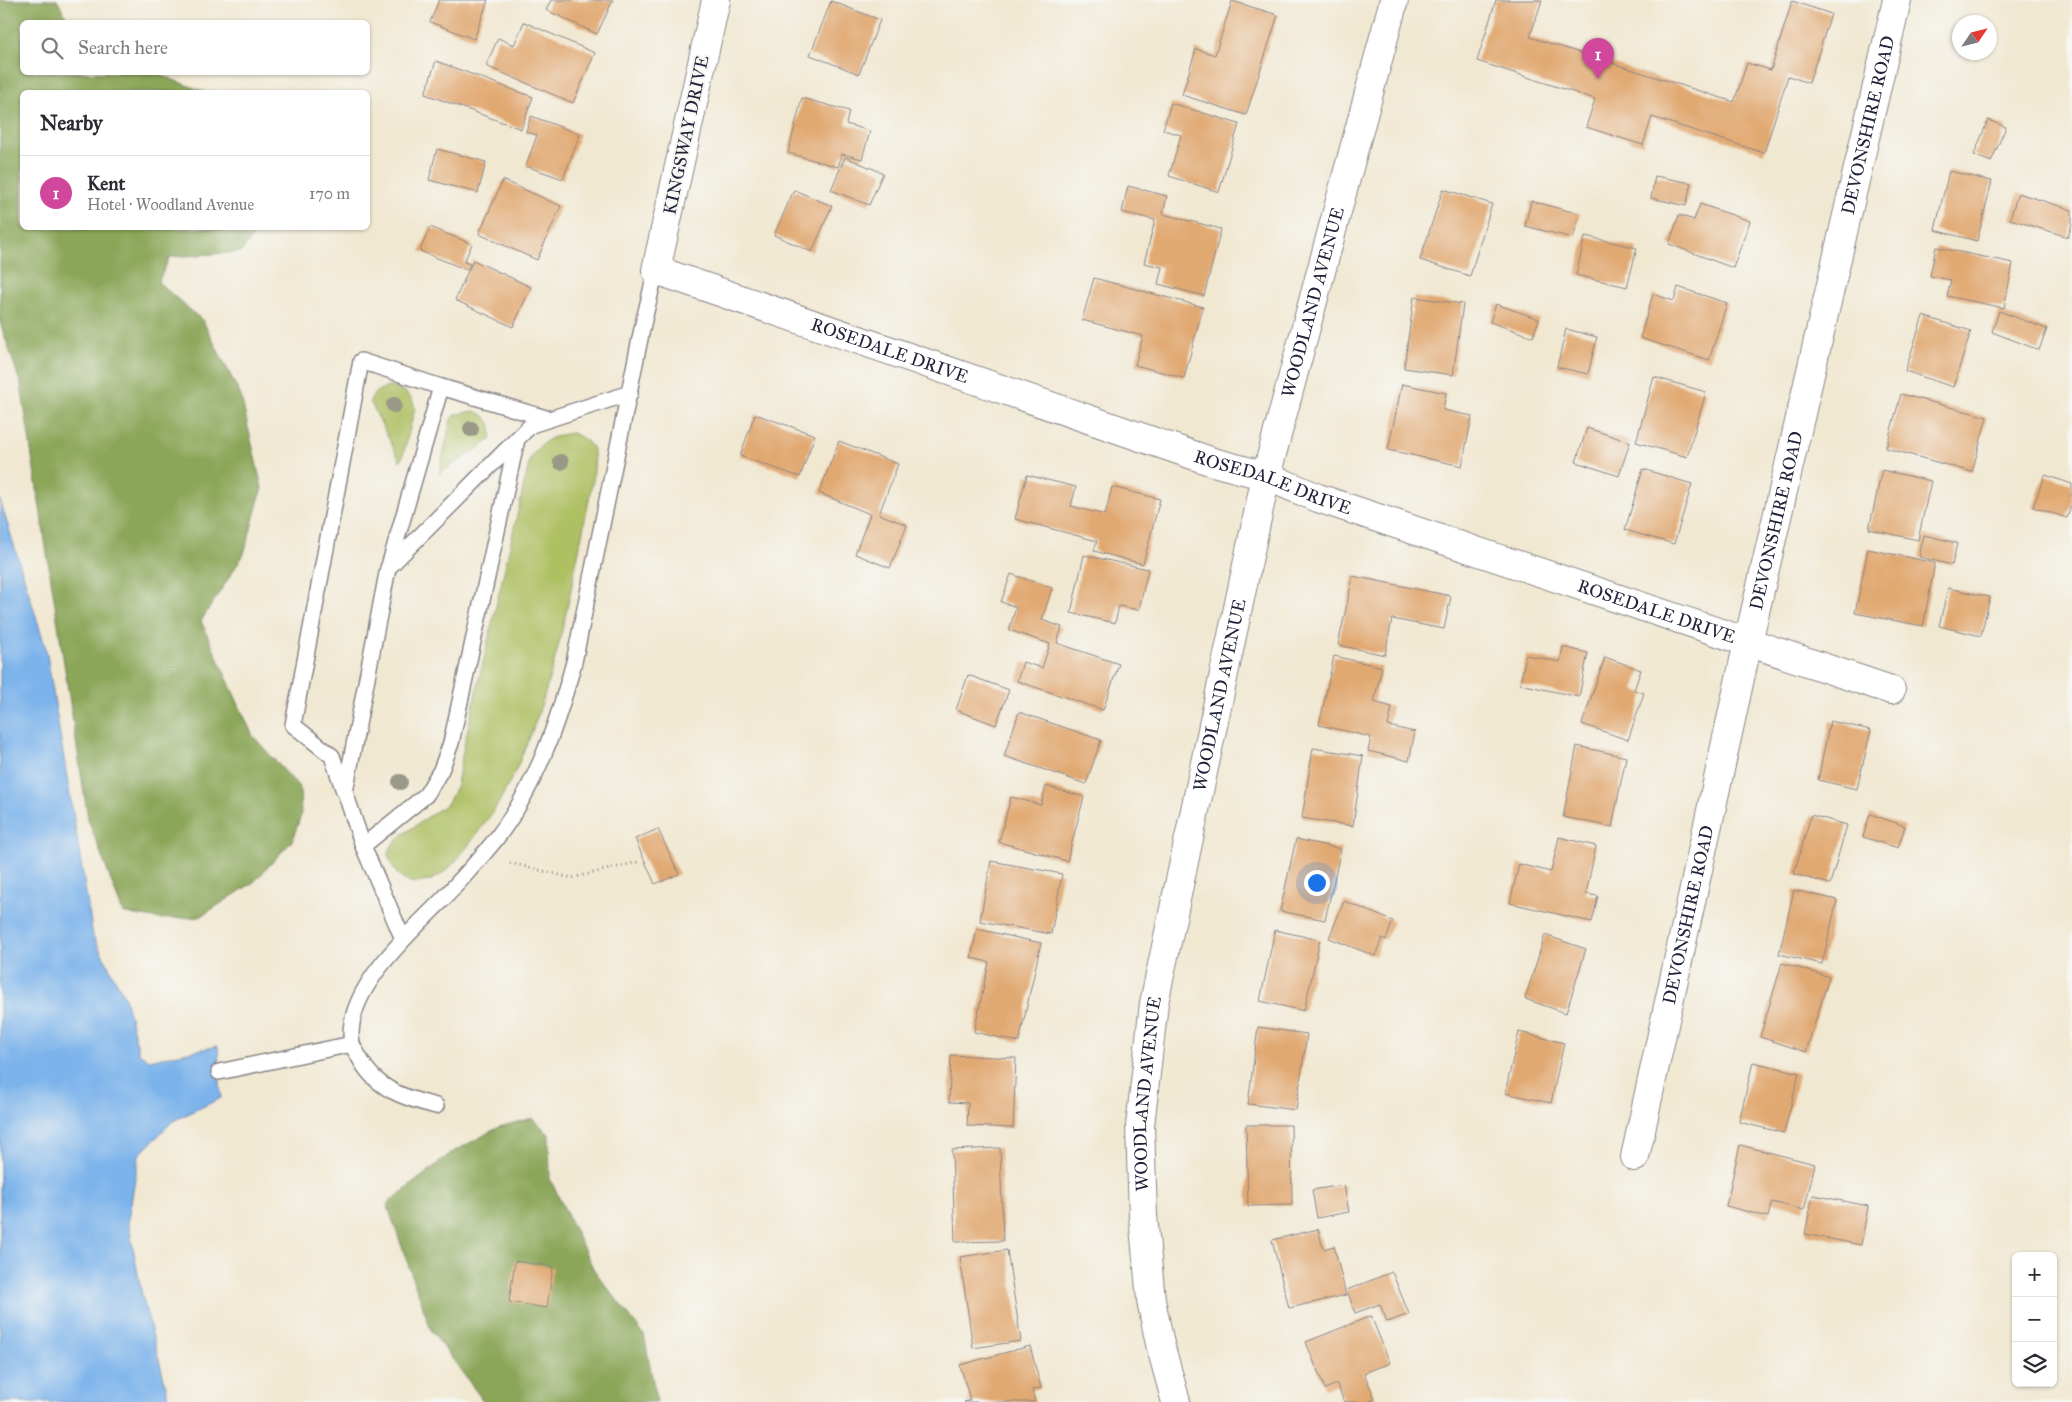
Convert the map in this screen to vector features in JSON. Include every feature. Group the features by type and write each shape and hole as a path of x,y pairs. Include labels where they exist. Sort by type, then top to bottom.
{"street":[{"name":"KINGSWAY DRIVE","path":"656,270 716,0"},
{"name":"WOODLAND AVENUE","path":"1176,1402 1160,1344 1151,1300 1143,1216 1140,1126 1154,1003 1266,476 1394,0"},
{"name":"DEVONSHIRE ROAD","path":"1635,1157 1748,642 1897,0"},
{"name":"ROSEDALE DRIVE","path":"656,270 1213,462 1266,476 1318,498 1891,690"}],"lane":[{"path":"436,1106 406,1099 383,1086 364,1068 352,1044 353,1018 360,998 377,970 498,835 528,790 546,751 562,707 574,662 643,324 656,270"},
{"path":"403,939 363,846 332,756 293,725 361,361 549,419"},
{"path":"345,792 388,568 441,387"},
{"path":"388,568 531,425 630,393"},
{"path":"363,846 426,795 441,770 451,743 517,439"},
{"path":"219,1072 352,1044"}],"path":[{"path":"480,856 572,878 638,862"}],"green space":[{"path":"0,0 57,0 68,20 20,20 20,75 160,75 200,90 20,90 20,230 258,230 241,252 170,257 158,282 203,321 241,396 262,488 244,554 201,621 253,736 300,788 301,815 292,841 254,882 200,917 160,919 123,913 88,819 21,385 0,322"},
{"path":"389,387 409,395 415,408 400,461 370,401 377,391"},
{"path":"474,411 483,415 489,422 492,431 490,440 439,474 451,419 457,414"},
{"path":"572,433 587,441 591,446 594,457 593,480 568,604 547,686 534,726 499,802 463,852 438,877 422,882 409,882 396,873 388,855 392,845 402,835 448,803 457,785 464,745 530,459 538,448 548,440"},
{"path":"533,1118 549,1134 550,1179 594,1270 644,1335 657,1402 484,1402 431,1330 387,1204 451,1153 499,1127"}],"water":[{"path":"0,500 46,649 93,936 125,998 139,1053 149,1060 218,1046 221,1098 173,1121 139,1155 128,1221 142,1295 170,1402 0,1402"}],"building":[{"path":"439,0 488,0 474,39 430,22"},
{"path":"551,0 613,0 597,34 546,10"},
{"path":"1496,0 1542,0 1530,37 1734,102 1747,63 1771,70 1792,1 1831,14 1809,83 1788,76 1764,153 1652,117 1643,145 1586,127 1595,99 1477,61"},
{"path":"831,1 880,20 859,74 810,55"},
{"path":"1232,1 1278,15 1246,115 1182,95 1196,49 1215,55"},
{"path":"524,22 595,53 573,103 486,66 498,38 514,45"},
{"path":"436,61 533,97 521,129 425,94"},
{"path":"802,98 849,111 846,124 870,131 862,159 842,154 838,167 788,153"},
{"path":"1171,103 1239,124 1219,192 1169,176 1181,135 1163,130"},
{"path":"531,116 580,134 563,179 526,166 537,135 526,132"},
{"path":"1988,120 2006,127 1991,162 1974,155"},
{"path":"437,149 486,162 478,193 429,180"},
{"path":"845,157 883,173 869,205 831,190"},
{"path":"1949,171 1992,181 1977,241 1935,230"},
{"path":"1655,176 1691,183 1686,206 1651,198"},
{"path":"503,180 561,206 537,260 479,234"},
{"path":"1128,186 1167,196 1163,214 1221,229 1204,296 1158,284 1162,267 1144,263 1155,220 1122,212"},
{"path":"1443,189 1492,204 1470,276 1420,260"},
{"path":"794,190 832,206 812,252 774,235"},
{"path":"2018,193 2072,210 2072,224 2068,237 2010,219"},
{"path":"1531,201 1580,214 1573,238 1525,226"},
{"path":"1700,204 1750,221 1733,268 1669,244 1679,215 1694,220"},
{"path":"430,227 472,244 464,262 470,264 467,270 420,251"},
{"path":"1585,236 1637,248 1627,287 1576,275"},
{"path":"1936,247 2013,263 2004,308 1947,296 1951,280 1930,276"},
{"path":"473,260 531,287 513,327 455,300"},
{"path":"1094,278 1203,307 1184,378 1135,365 1143,336 1082,320"},
{"path":"1678,287 1727,303 1709,360 1640,338 1653,294 1674,301"},
{"path":"1414,297 1463,304 1453,375 1404,368"},
{"path":"1496,304 1539,319 1533,337 1490,322"},
{"path":"1999,311 2047,329 2039,350 1992,332"},
{"path":"1923,316 1971,331 1953,387 1905,371"},
{"path":"1566,329 1597,337 1588,374 1557,367"},
{"path":"1654,377 1706,392 1687,457 1636,442"},
{"path":"1402,384 1446,393 1443,410 1472,416 1462,466 1388,450"},
{"path":"1901,394 1987,417 1972,472 1886,448"},
{"path":"755,414 815,435 800,477 740,456"},
{"path":"1587,428 1630,442 1619,476 1576,462"},
{"path":"839,441 898,464 879,514 907,525 890,568 855,554 870,514 819,493"},
{"path":"1643,469 1692,484 1674,544 1625,530"},
{"path":"1882,470 1931,481 1918,540 1869,529"},
{"path":"1027,475 1076,487 1071,506 1105,515 1112,487 1160,499 1143,564 1094,551 1097,541 1015,519"},
{"path":"2045,475 2072,484 2072,504 2067,518 2033,507"},
{"path":"1924,535 1957,543 1952,565 1919,557"},
{"path":"1868,549 1935,563 1923,626 1855,613"},
{"path":"1084,555 1148,569 1139,610 1119,606 1115,623 1071,613"},
{"path":"1011,574 1052,588 1042,620 1062,627 1057,643 1119,664 1103,710 1017,681 1023,662 1042,668 1050,644 1009,630 1016,607 1001,602"},
{"path":"1353,576 1451,596 1444,629 1392,619 1385,655 1338,645"},
{"path":"1948,588 1990,597 1981,636 1939,626"},
{"path":"1563,647 1588,653 1579,697 1520,684 1526,655 1560,662"},
{"path":"1334,656 1382,667 1374,702 1392,707 1388,726 1415,732 1409,761 1368,751 1371,737 1319,725"},
{"path":"1605,657 1641,670 1634,690 1644,693 1628,740 1582,724"},
{"path":"968,675 1009,690 996,725 956,710"},
{"path":"1019,712 1101,740 1086,784 1004,756"},
{"path":"1830,721 1871,730 1857,789 1818,780"},
{"path":"1577,746 1626,757 1612,827 1563,817"},
{"path":"1313,748 1363,756 1353,826 1302,818"},
{"path":"1046,786 1084,797 1067,861 999,842 1011,797 1041,805"},
{"path":"1870,814 1905,826 1898,848 1863,837"},
{"path":"1811,815 1847,825 1830,884 1794,874"},
{"path":"658,829 679,874 655,884 635,839"},
{"path":"1559,837 1596,846 1586,894 1598,896 1592,922 1510,903 1519,864 1551,872"},
{"path":"1296,839 1341,849 1325,920 1280,911"},
{"path":"991,861 1062,874 1051,934 980,921"},
{"path":"1794,890 1837,900 1822,964 1779,954"},
{"path":"1344,901 1393,921 1386,940 1382,938 1375,956 1329,938"},
{"path":"977,929 1041,943 1019,1042 974,1032 989,962 971,958"},
{"path":"1275,930 1320,940 1304,1011 1260,1001"},
{"path":"1545,935 1586,949 1566,1013 1525,999"},
{"path":"1782,963 1829,977 1806,1052 1760,1037"},
{"path":"1258,1027 1307,1034 1296,1110 1248,1104"},
{"path":"1519,1032 1564,1043 1551,1103 1505,1093"},
{"path":"951,1055 1016,1058 1013,1128 967,1126 968,1103 949,1102"},
{"path":"1753,1062 1799,1073 1784,1133 1739,1122"},
{"path":"1246,1125 1291,1125 1292,1205 1248,1206"},
{"path":"1740,1145 1815,1164 1804,1210 1772,1202 1768,1217 1726,1206"},
{"path":"1000,1148 1003,1241 955,1242 952,1150"},
{"path":"1344,1185 1349,1212 1317,1218 1312,1190"},
{"path":"1813,1195 1868,1206 1861,1245 1805,1234"},
{"path":"1318,1229 1323,1249 1334,1246 1346,1295 1289,1308 1272,1240"},
{"path":"1007,1250 1021,1341 973,1348 960,1257"},
{"path":"515,1261 553,1267 547,1308 509,1302"},
{"path":"1392,1272 1409,1314 1387,1322 1380,1304 1355,1313 1347,1290"},
{"path":"1371,1316 1390,1363 1364,1373 1375,1399 1367,1402 1344,1402 1337,1384 1325,1389 1306,1342"},
{"path":"1030,1346 1041,1388 1032,1390 1035,1402 964,1402 970,1400 960,1365"}],"place":[{"name":"Kent","path":"1598,79"}]}
